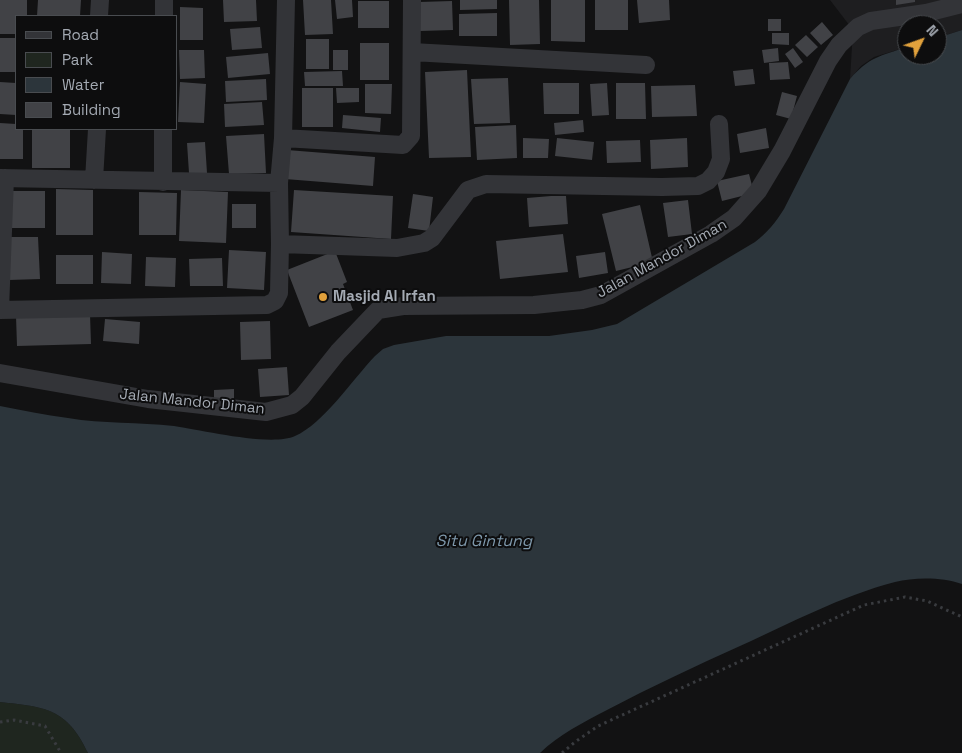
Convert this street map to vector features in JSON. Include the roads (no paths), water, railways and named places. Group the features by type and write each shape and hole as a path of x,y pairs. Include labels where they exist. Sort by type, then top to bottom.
{"street":[{"path":"99,15 100,0"},
{"path":"164,0 164,15"},
{"path":"279,183 2,178 0,310 267,305 275,301 279,293 279,183 283,138 286,0"},
{"path":"283,138 403,145 411,136 412,0"},
{"name":"Jalan Mandor Diman","path":"0,373 148,399 266,412 292,405 302,397 338,352 378,310 403,306 534,306 582,300 601,295 711,234 734,218 758,190 782,151 828,61 839,45 858,27 871,21 926,13 962,4"},
{"path":"412,52 646,65"},
{"path":"280,244 397,248 424,243 432,238 468,190 486,184 698,186 708,181 716,172 721,159 719,124"},
{"path":"94,180 97,130"},
{"path":"163,130 163,182"}],"water":[{"name":"Situ Gintung","path":"962,30 962,584 937,579 903,580 836,602 624,701 572,729 540,753 88,753 72,727 53,712 42,708 0,702 0,406 81,420 174,426 254,439 284,439 295,436 316,422 375,356 383,349 394,345 446,336 549,336 592,330 617,324 755,242 768,231 784,209 850,79 863,66 876,58 897,50 897,65 947,65 947,35"}],"place":[{"name":"Masjid Al Irfan","path":"323,297"}]}
